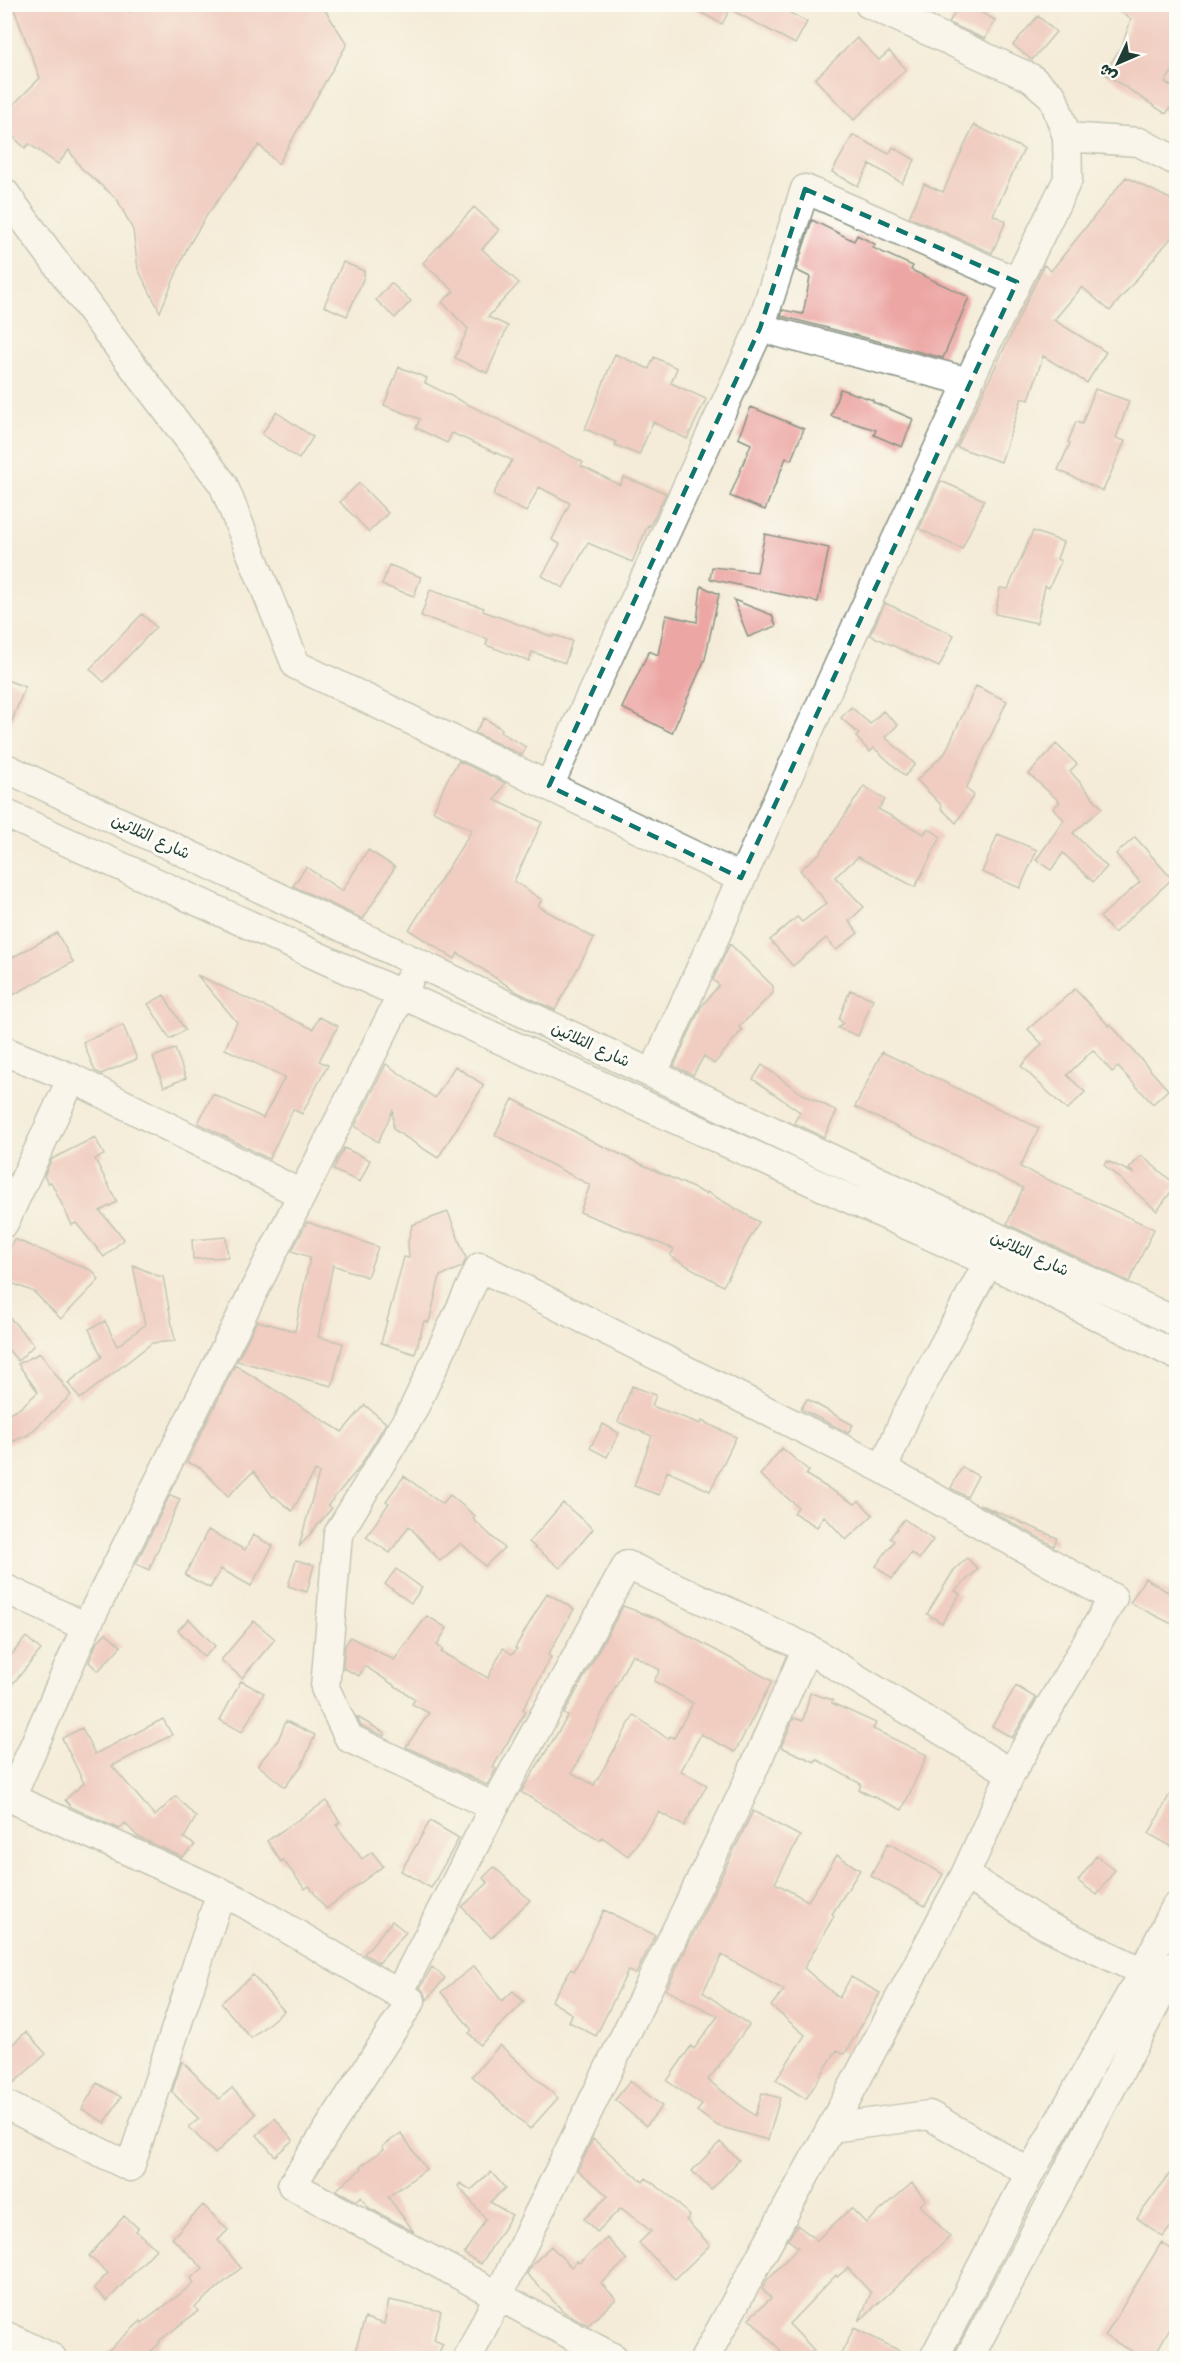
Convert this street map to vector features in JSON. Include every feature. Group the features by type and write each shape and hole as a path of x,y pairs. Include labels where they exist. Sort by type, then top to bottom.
{"street":[{"path":"652,1073 969,382 1068,179 1066,137 1053,97 1031,78 869,4"},
{"path":"1066,137 1139,142 1176,161"},
{"path":"549,786 760,328 806,189 1017,282"},
{"path":"4,192 223,484 297,665 741,878"},
{"path":"760,328 969,382"},
{"name":"شارع الثلاثين","path":"4,767 652,1073 995,1251 1176,1355"},
{"name":"شارع الثلاثين","path":"4,813 401,995 995,1251 1176,1322"},
{"path":"417,962 86,1627 8,1796 242,1902 411,2001 292,2185 614,2358"},
{"path":"4,1051 72,1078 301,1194"},
{"path":"4,1222 72,1078"},
{"path":"883,1469 906,1415 995,1251"},
{"path":"494,1807 349,1738 325,1688 338,1534 413,1410 480,1267 883,1469 1113,1598 1011,1773 965,1875 831,2128 705,2358"},
{"path":"399,1993 494,1807 627,1565 807,1648 1011,1773"},
{"path":"4,1588 86,1627"},
{"path":"468,2358 741,1797 807,1648"},
{"path":"965,1875 1043,1924 1143,1972"},
{"path":"4,2104 129,2167 221,1892"},
{"path":"934,2358 1030,2173 1143,1972 1176,1906"},
{"path":"969,2358 1176,1965"},
{"path":"831,2128 929,2115 1030,2173"},
{"path":"4,2335 52,2358"}],"highlighted area":[{"path":"805,189 1017,282 741,878 549,786 760,328"}],"building":[{"path":"12,4 127,4 130,12 146,4 321,4 347,44 278,164 259,145 207,215 187,248 160,312 138,269 133,230 117,199 81,168 69,150 58,164 29,144 25,148 4,128 4,114 40,78"},
{"path":"685,4 774,4 807,22 795,44 730,9 722,24"},
{"path":"959,4 966,4 995,20 985,39 949,23"},
{"path":"1109,4 1176,4 1176,66 1165,82 1176,90 1176,99 1166,114 1104,73 1122,46 1131,19"},
{"path":"1038,16 1056,32 1032,60 1013,45"},
{"path":"857,38 879,60 889,51 906,69 854,120 815,79"},
{"path":"974,125 1024,149 993,215 1006,221 992,253 909,217 924,184 943,192"},
{"path":"853,135 889,154 893,147 915,160 902,183 870,164 858,186 832,172"},
{"path":"1126,177 1176,202 1176,232 1110,311 1082,287 1054,320 1106,352 1087,383 1043,356 1029,400 1022,398 1001,462 957,447 1044,265 1051,271"},
{"path":"474,207 499,230 482,249 519,283 488,317 508,326 487,373 455,358 468,329 442,302 454,291 423,263"},
{"path":"812,220 854,241 857,235 875,244 873,248 913,266 911,270 969,297 943,358 781,316 783,310 803,314 810,277 796,270"},
{"path":"343,262 364,271 364,277 347,316 324,306"},
{"path":"391,283 411,301 395,318 376,300"},
{"path":"615,354 649,369 654,357 677,368 671,383 706,399 687,439 653,422 639,455 585,429"},
{"path":"399,367 427,378 425,383 583,462 581,466 620,485 624,477 666,493 650,526 648,525 632,562 588,543 563,588 542,576 560,544 552,540 570,503 539,487 526,512 493,495 512,460 452,433 447,443 416,428 420,419 384,405"},
{"path":"840,389 873,400 873,402 913,419 902,447 874,435 876,430 831,416"},
{"path":"1095,389 1129,401 1116,438 1125,441 1103,491 1058,470 1076,422 1082,424"},
{"path":"751,407 804,429 791,460 786,458 765,510 730,496 751,444 738,438"},
{"path":"276,412 313,437 299,459 262,434"},
{"path":"941,481 984,500 962,549 919,529"},
{"path":"359,483 388,513 369,532 340,502"},
{"path":"1033,531 1063,542 1057,559 1061,561 1049,588 1045,586 1037,623 995,614 1000,588 1008,589"},
{"path":"765,534 829,548 818,602 710,579 712,567 757,572"},
{"path":"389,565 421,577 414,596 382,585"},
{"path":"701,586 719,594 705,659 672,733 622,708 649,651 658,655 666,615 697,622"},
{"path":"430,590 484,608 483,611 553,637 554,635 572,641 565,663 532,652 529,661 486,645 488,639 421,616"},
{"path":"734,600 772,615 776,626 748,637"},
{"path":"885,603 954,635 939,667 870,635"},
{"path":"142,614 156,627 104,682 90,669"},
{"path":"4,679 25,687 6,737 4,737"},
{"path":"976,686 1007,701 966,789 974,795 956,823 917,780 945,753"},
{"path":"851,707 870,724 883,711 898,725 885,737 915,764 905,776 874,748 870,752 856,737 859,734 841,718"},
{"path":"484,718 502,729 500,732 526,747 522,755 475,733"},
{"path":"1056,744 1077,764 1070,771 1102,808 1073,833 1107,867 1093,882 1063,853 1051,870 1036,860 1064,820 1053,808 1060,802 1029,774"},
{"path":"459,761 505,783 495,800 542,822 514,881 542,900 538,906 594,938 555,1010 517,992 458,953 455,959 409,930 472,830 433,811 448,778"},
{"path":"864,786 885,800 878,809 924,834 928,828 941,837 915,887 858,857 835,877 864,907 849,921 858,933 836,950 826,938 793,966 770,940 797,917 802,922 827,903 800,870 820,853"},
{"path":"998,834 1037,850 1020,888 982,872"},
{"path":"1135,837 1172,879 1114,933 1100,917 1140,882 1116,854"},
{"path":"368,850 395,867 363,919 293,886 306,867 342,891"},
{"path":"57,933 73,962 4,1000 4,962"},
{"path":"730,944 773,986 773,993 739,1027 742,1030 714,1064 704,1056 693,1075 674,1066 701,1007 719,985 713,980"},
{"path":"197,975 313,1029 319,1017 338,1026 319,1061 328,1065 302,1114 293,1109 269,1159 198,1123 213,1094 263,1118 285,1077 225,1049 237,1022"},
{"path":"1075,989 1109,1026 1110,1024 1168,1090 1153,1104 1118,1067 1112,1072 1093,1050 1067,1075 1085,1092 1067,1110 1021,1066 1042,1044 1028,1029"},
{"path":"850,990 873,999 858,1036 838,1028 843,1023 839,1019"},
{"path":"164,995 185,1030 170,1039 148,1004"},
{"path":"123,1025 137,1059 101,1074 95,1071 83,1042"},
{"path":"175,1049 186,1078 164,1087 153,1057"},
{"path":"882,1052 1039,1128 1020,1167 1154,1229 1129,1282 1007,1224 1023,1188 855,1107"},
{"path":"386,1064 435,1098 455,1066 484,1085 438,1158 393,1129 393,1110 378,1142 355,1126"},
{"path":"762,1065 801,1093 837,1111 824,1137 794,1123 800,1112 753,1079"},
{"path":"513,1099 596,1143 706,1194 707,1192 759,1222 723,1286 670,1256 674,1249 580,1212 590,1185 495,1135"},
{"path":"95,1137 104,1155 95,1159 117,1202 100,1211 124,1239 104,1257 76,1223 72,1225 51,1182 48,1183 44,1176 52,1159"},
{"path":"344,1148 370,1160 360,1182 333,1170"},
{"path":"1141,1155 1176,1185 1157,1211 1104,1165 1107,1161 1135,1174 1129,1169"},
{"path":"448,1212 466,1258 462,1267 440,1276 429,1322 424,1321 415,1354 381,1343 404,1257 409,1258 408,1242 412,1225"},
{"path":"307,1222 378,1247 367,1277 333,1265 318,1337 343,1343 332,1386 237,1361 257,1321 295,1331 310,1257 292,1251"},
{"path":"226,1237 228,1257 193,1259 192,1240"},
{"path":"14,1239 93,1271 99,1280 61,1319 34,1292 4,1280 4,1263"},
{"path":"133,1265 163,1276 175,1341 152,1343 80,1399 68,1383 102,1357 89,1329 105,1321 117,1346 145,1325"},
{"path":"4,1311 34,1345 18,1361 4,1345"},
{"path":"40,1353 71,1395 28,1435 4,1445 4,1415 20,1408 38,1392 18,1364"},
{"path":"235,1365 342,1432 365,1405 386,1423 359,1468 328,1505 332,1508 299,1547 319,1473 315,1471 292,1511 273,1497 254,1471 228,1496 201,1468 187,1462"},
{"path":"632,1386 656,1395 652,1406 701,1424 702,1421 736,1437 710,1491 667,1471 659,1495 634,1486 652,1436 618,1422"},
{"path":"807,1399 853,1425 848,1433 801,1409"},
{"path":"603,1424 619,1433 607,1457 590,1448"},
{"path":"782,1448 809,1471 806,1475 855,1504 859,1501 873,1515 846,1540 824,1516 817,1527 794,1513 798,1507 760,1475"},
{"path":"962,1467 978,1476 967,1497 951,1488"},
{"path":"404,1476 442,1504 450,1495 475,1516 473,1519 504,1548 485,1566 461,1543 440,1561 409,1526 390,1553 366,1537 389,1503 386,1501"},
{"path":"170,1495 180,1499 149,1570 136,1564"},
{"path":"563,1503 593,1529 560,1568 529,1542"},
{"path":"979,1504 1057,1538 1054,1546"},
{"path":"904,1519 933,1540 919,1559 911,1553 892,1579 876,1566 894,1541 890,1538"},
{"path":"208,1530 245,1550 253,1535 273,1546 251,1586 221,1569 210,1588 185,1575"},
{"path":"967,1558 978,1569 955,1591 960,1594 942,1623 927,1614 954,1570"},
{"path":"296,1560 314,1565 307,1592 288,1586"},
{"path":"396,1569 422,1588 411,1603 385,1584"},
{"path":"1145,1578 1176,1597 1176,1626 1130,1603"},
{"path":"547,1593 574,1609 548,1655 551,1657 523,1709 526,1711 493,1767 496,1769 487,1785 406,1747 429,1713 412,1704 415,1699 365,1666 359,1676 343,1668 345,1646 350,1637 394,1660 427,1616 447,1628 437,1645 443,1650 441,1652 488,1678 503,1648 512,1654 517,1649 515,1648"},
{"path":"623,1606 660,1620 772,1681 735,1752 701,1734 681,1771 707,1785 684,1826 659,1812 628,1856 602,1837 600,1840 521,1792 568,1716 564,1714","holes":["632,1654 660,1670 654,1681 693,1703 674,1738 670,1736 668,1739 634,1715 594,1785 572,1773"]},
{"path":"189,1619 215,1646 204,1657 178,1630"},
{"path":"254,1621 275,1639 242,1678 221,1660"},
{"path":"106,1633 121,1646 98,1671 89,1662 97,1642"},
{"path":"26,1637 41,1650 4,1694 4,1664"},
{"path":"241,1681 264,1693 242,1732 220,1720"},
{"path":"1016,1686 1036,1698 1012,1738 992,1726"},
{"path":"810,1693 833,1700 832,1703 876,1723 873,1729 927,1755 902,1810 859,1790 861,1784 816,1759 815,1762 781,1747 794,1718 803,1721"},
{"path":"357,1717 385,1733 384,1736 361,1726"},
{"path":"163,1719 172,1735 112,1766 155,1816 176,1796 196,1817 184,1838 195,1845 182,1857 138,1837 125,1823 119,1829 71,1807 65,1800 84,1783 62,1738 82,1728 95,1754"},
{"path":"286,1721 315,1735 302,1765 285,1787 258,1765 278,1740"},
{"path":"1176,1782 1176,1849 1149,1834"},
{"path":"326,1801 340,1822 336,1825 362,1859 372,1852 383,1866 326,1909 309,1886 305,1889 283,1860 281,1862 267,1841"},
{"path":"753,1811 800,1836 775,1883 808,1901 837,1855 860,1870 832,1914 834,1916 804,1968 839,1998 851,1977 880,1993 845,2054 837,2050 806,2099 776,2080 805,2035 771,2006 784,1990 722,1955 703,1992 749,2025 708,2080 755,2116 762,2093 780,2098 768,2140 718,2126 697,2111 702,2105 667,2081 691,2046 694,2049 718,2016 666,1990"},
{"path":"430,1821 459,1838 431,1888 401,1871"},
{"path":"888,1843 943,1874 925,1906 871,1876"},
{"path":"1096,1856 1115,1870 1097,1895 1078,1881"},
{"path":"494,1867 530,1900 491,1938 462,1907 488,1883 483,1878"},
{"path":"604,1910 655,1935 636,1974 628,1971 596,2036 569,2022 572,2014 551,2001 571,1969 574,1971"},
{"path":"392,1921 406,1932 379,1963 364,1954"},
{"path":"474,1966 502,2001 513,1991 524,2002 480,2045 469,2033 472,2030 441,1992"},
{"path":"432,1967 445,1978 427,2000 420,1988"},
{"path":"253,1975 284,2011 251,2038 221,2003"},
{"path":"26,2032 46,2054 8,2088 4,2088 4,2052"},
{"path":"500,2045 558,2098 530,2129 472,2076"},
{"path":"182,2061 219,2099 232,2088 256,2114 215,2154 189,2127 199,2119 172,2092"},
{"path":"630,2081 662,2106 646,2126 615,2100"},
{"path":"97,2083 121,2097 105,2123 82,2109"},
{"path":"275,2118 293,2140 275,2156 257,2135"},
{"path":"401,2133 426,2169 388,2197 414,2232 369,2208 361,2197 356,2201 336,2190 362,2168 361,2166 384,2149 382,2147"},
{"path":"593,2139 643,2182 646,2178 671,2197 690,2216 686,2220 710,2245 675,2279 639,2243 651,2231 621,2208 597,2232 584,2219 608,2196 578,2170"},
{"path":"720,2142 739,2160 711,2190 692,2171"},
{"path":"1176,2165 1176,2220 1163,2237 1137,2218"},
{"path":"491,2172 505,2188 490,2202 512,2215 481,2264 464,2254 486,2219 458,2186 460,2183 471,2190"},
{"path":"912,2183 926,2200 920,2205 950,2237 859,2321 871,2293 848,2268 837,2277 836,2275 789,2324 814,2350 805,2358 788,2358 749,2318 771,2298 762,2289 767,2280 798,2247 788,2240 797,2225 817,2240 851,2208 866,2223"},
{"path":"203,2205 228,2230 218,2240 241,2268 195,2307 198,2311 159,2341 160,2343 143,2358 100,2358 141,2321 142,2323 194,2283 191,2278 203,2268 172,2238"},
{"path":"124,2216 138,2228 136,2231 156,2249 107,2301 94,2288 108,2273 89,2256"},
{"path":"607,2238 627,2260 601,2283 616,2299 588,2325 564,2312 527,2274 532,2265 551,2246 571,2267 577,2261 579,2263"},
{"path":"1161,2243 1176,2252 1176,2317 1153,2358 1144,2358 1105,2336"},
{"path":"389,2300 441,2311 434,2340 443,2344 436,2358 366,2358 354,2355 365,2318 384,2324"},
{"path":"854,2328 914,2358 839,2358"}]}
